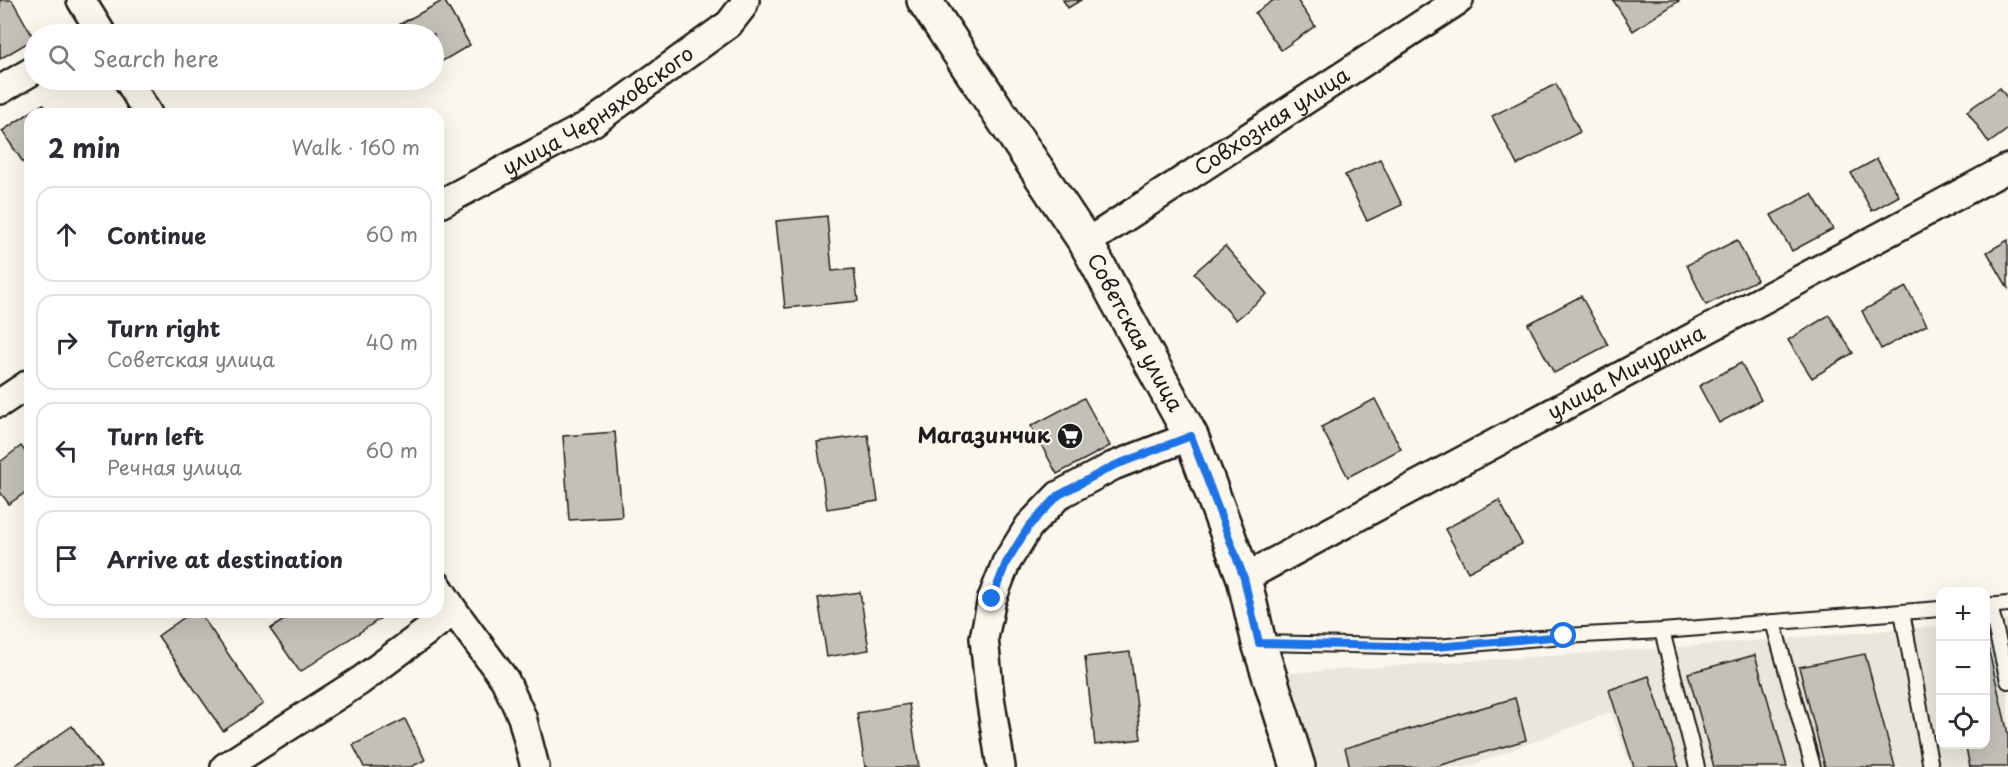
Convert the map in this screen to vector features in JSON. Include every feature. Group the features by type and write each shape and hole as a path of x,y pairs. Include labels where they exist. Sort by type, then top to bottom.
{"street":[{"path":"81,0 94,24"},
{"name":"улица Черняховского","path":"444,201 592,123 729,24 743,6 744,0"},
{"name":"Советская улица","path":"924,0 1086,243 1191,436 1244,578 1259,643 1298,767"},
{"name":"Совхозная улица","path":"1086,243 1459,0"},
{"path":"0,90 24,76"},
{"path":"134,90 144,108"},
{"name":"улица Мичурина","path":"1244,578 2008,168"},
{"path":"0,402 24,387"},
{"path":"1001,767 984,638 992,599 1006,563 1029,526 1059,495 1113,466 1191,436"},
{"path":"444,596 505,680 522,717 534,767"},
{"path":"225,767 360,681 454,612"}],"lane":[{"path":"1990,605 2008,604"},
{"path":"1259,643 1436,647 1936,609"},
{"path":"1902,612 1931,767"},
{"path":"1990,613 2008,681"},
{"path":"1773,622 1813,767"},
{"path":"1662,631 1697,767"}],"shaded area":[{"path":"2008,619 2008,767 1631,767 1611,712 1467,767 1318,767 1289,673 1666,648 1936,626 1936,749 1990,749 1990,621"}],"building":[{"path":"0,0 12,0 26,24 24,45 0,59"},
{"path":"444,0 470,45 444,60 444,24 400,24"},
{"path":"1063,0 1081,0 1068,8"},
{"path":"1274,0 1297,0 1315,26 1281,50 1255,13"},
{"path":"1613,0 1678,0 1679,1 1633,31"},
{"path":"1556,84 1580,132 1517,165 1492,116"},
{"path":"2000,88 2008,99 2008,129 1989,143 1967,111"},
{"path":"24,117 24,164 2,131"},
{"path":"1380,159 1402,205 1367,221 1345,175"},
{"path":"1877,159 1899,196 1872,211 1851,173"},
{"path":"1812,194 1833,229 1792,251 1771,215"},
{"path":"827,216 832,271 854,269 858,301 785,308 776,221"},
{"path":"1737,240 1757,280 1706,305 1687,265"},
{"path":"2008,240 2008,288 1987,252"},
{"path":"1225,246 1267,294 1236,320 1194,273"},
{"path":"1906,287 1927,325 1881,349 1862,311"},
{"path":"1581,296 1608,345 1554,373 1528,324"},
{"path":"1829,315 1853,353 1812,378 1788,340"},
{"path":"1741,363 1761,400 1719,423 1699,386"},
{"name":"Магазинчик","path":"1084,398 1110,446 1057,474 1031,426"},
{"path":"1375,399 1401,449 1348,477 1321,427"},
{"path":"615,432 622,517 569,520 563,436"},
{"path":"868,435 878,501 827,509 817,442"},
{"path":"21,446 24,450 24,493 9,504 0,492 0,462"},
{"path":"1499,500 1522,544 1468,572 1445,529"},
{"path":"860,592 869,650 827,657 818,598"},
{"path":"184,618 203,618 263,704 223,731 158,636"},
{"path":"287,618 381,618 300,672 270,629"},
{"path":"1130,652 1141,739 1095,745 1085,657"},
{"path":"1865,654 1895,767 1825,767 1799,667"},
{"path":"1755,655 1787,767 1714,767 1688,673"},
{"path":"1990,655 2008,734 2008,767 1970,767 1966,749 1990,749"},
{"path":"1649,676 1679,767 1634,767 1609,690"},
{"path":"1515,698 1526,740 1435,767 1350,767 1345,748"},
{"path":"909,704 919,767 865,767 857,713"},
{"path":"405,719 425,760 411,767 364,767 353,745"},
{"path":"72,726 101,767 13,767"}],"place":[{"name":"Магазинчик","path":"1070,436"}],"route":[{"path":"992,599 1006,563 1029,526 1059,495 1113,466 1191,436 1244,578 1259,643 1436,647 1564,636"}]}
